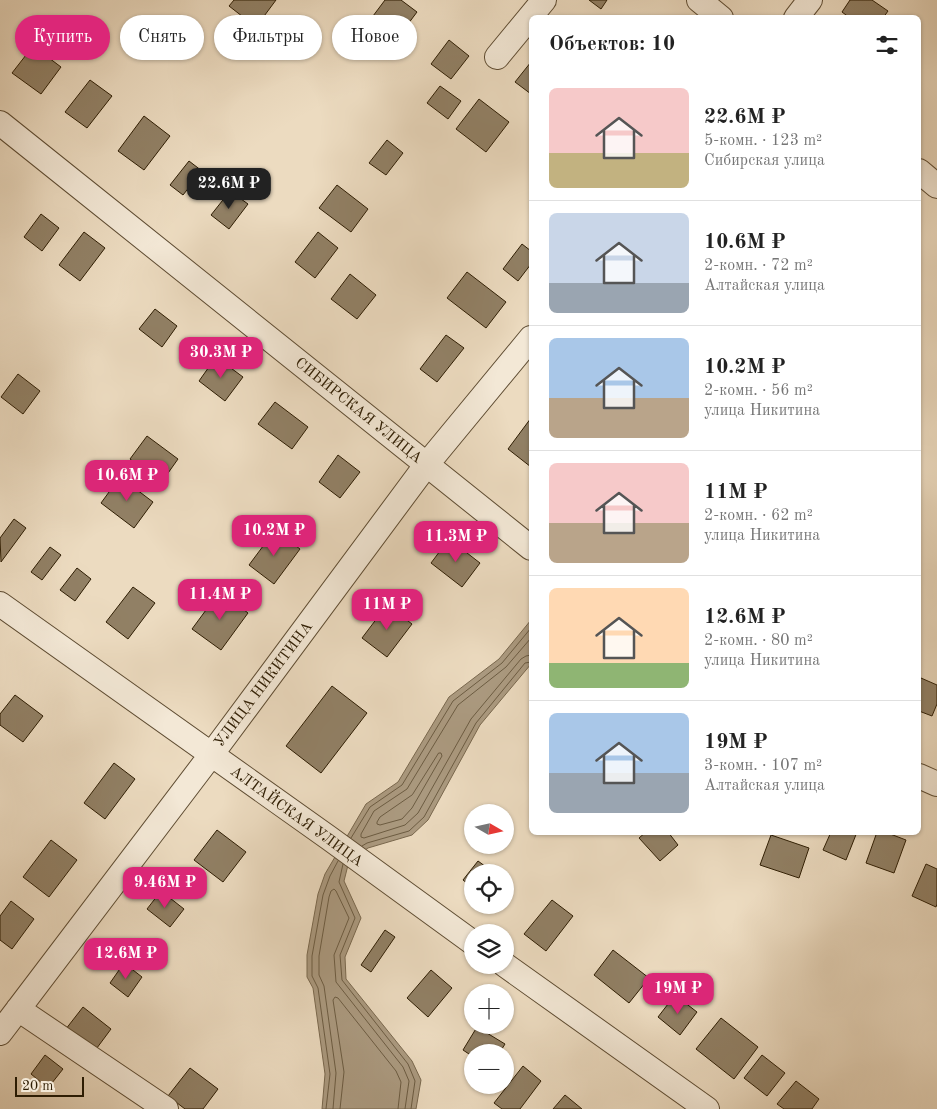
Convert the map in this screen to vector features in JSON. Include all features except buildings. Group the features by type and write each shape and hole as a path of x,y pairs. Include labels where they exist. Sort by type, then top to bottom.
{"street":[{"path":"532,15 544,0"},
{"path":"699,0 717,15"},
{"path":"798,15 810,0"},
{"path":"497,57 529,18"},
{"name":"СИБИРСКАЯ УЛИЦА","path":"0,123 529,546"},
{"path":"921,174 937,186"},
{"name":"УЛИЦА НИКИТИНА","path":"0,1033 211,755 427,464 529,340"},
{"name":"АЛТАЙСКАЯ УЛИЦА","path":"0,604 464,936"},
{"path":"921,777 937,784"},
{"path":"514,971 707,1109"},
{"path":"18,1009 166,1109"}],"water":[{"path":"529,622 529,666 480,725 428,820 412,835 368,848 349,861 344,881 361,918 345,957 346,979 412,1061 421,1080 416,1109 322,1109 325,1074 313,988 307,977 307,955 318,894 325,874 366,804 398,782 449,697 499,659"}]}
